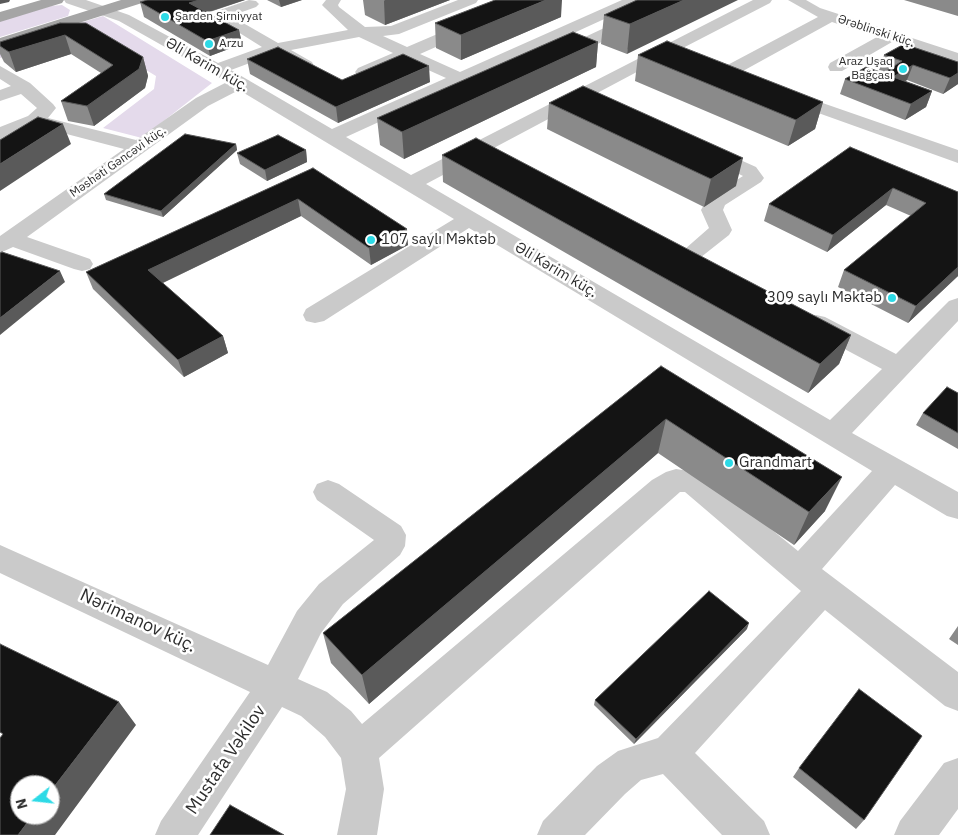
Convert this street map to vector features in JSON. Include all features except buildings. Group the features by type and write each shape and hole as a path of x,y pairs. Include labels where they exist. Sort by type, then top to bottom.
{"main road":[{"path":"0,17 57,0"},
{"path":"0,43 136,0"}],"street":[{"name":"Əli Kərim küç.","path":"71,0 124,18 217,69 330,137 362,147 410,184 832,435 958,506"},
{"path":"334,0 330,5 334,10 362,32 460,79"},
{"path":"217,69 273,49 362,32 393,31 471,0"},
{"path":"350,78 406,52 530,0"},
{"path":"330,137 633,0"},
{"path":"545,62 676,0"},
{"path":"410,184 480,149 664,50 765,0"},
{"name":"Ərəblinski küç.","path":"795,0 831,16 958,58"},
{"path":"251,4 222,14 222,17 273,49 322,74"},
{"path":"574,13 591,20"},
{"path":"726,73 831,16"},
{"path":"556,36 598,53"},
{"path":"836,67 890,36"},
{"path":"664,50 691,60"},
{"path":"615,60 632,67"},
{"path":"708,67 744,80"},
{"path":"0,71 46,105 45,112 36,120 0,134"},
{"name":"Məshəti Gəncəvi küç.","path":"5,242 202,102 238,83"},
{"path":"0,96 24,87"},
{"path":"772,90 958,157"},
{"path":"36,120 141,146"},
{"path":"686,142 749,171 754,178 717,201 712,210 721,230 688,256"},
{"path":"480,149 506,162"},
{"path":"315,315 469,219"},
{"path":"5,242 82,264"},
{"path":"832,435 958,306"},
{"path":"793,311 898,367"},
{"path":"557,835 611,780 631,764 670,754 812,580 892,469"},
{"path":"357,835 365,789 359,751 662,488 676,480 692,481 812,580 958,694"},
{"name":"Mustafa Vəkilov","path":"175,835 276,685 309,622 331,594 389,546 390,535 328,492"},
{"name":"Nərimanov küç.","path":"0,558 314,704 338,724 359,751"},
{"path":"670,754 750,835"},
{"path":"914,835 958,777"}],"shaded area":[{"path":"62,5 70,10 68,16 0,37 0,21 51,6"},
{"path":"103,16 212,83 142,138 103,128 154,89 156,76 95,39 63,39 0,58 0,47"}],"place":[{"name":"Şarden Şirniyyat","path":"165,17"},
{"name":"Arzu","path":"209,44"},
{"name":"Araz Uşaq Bağçası","path":"903,69"},
{"name":"107 saylı Məktəb","path":"371,240"},
{"name":"309 saylı Məktəb","path":"892,298"},
{"name":"Grandmart","path":"729,463"}]}
